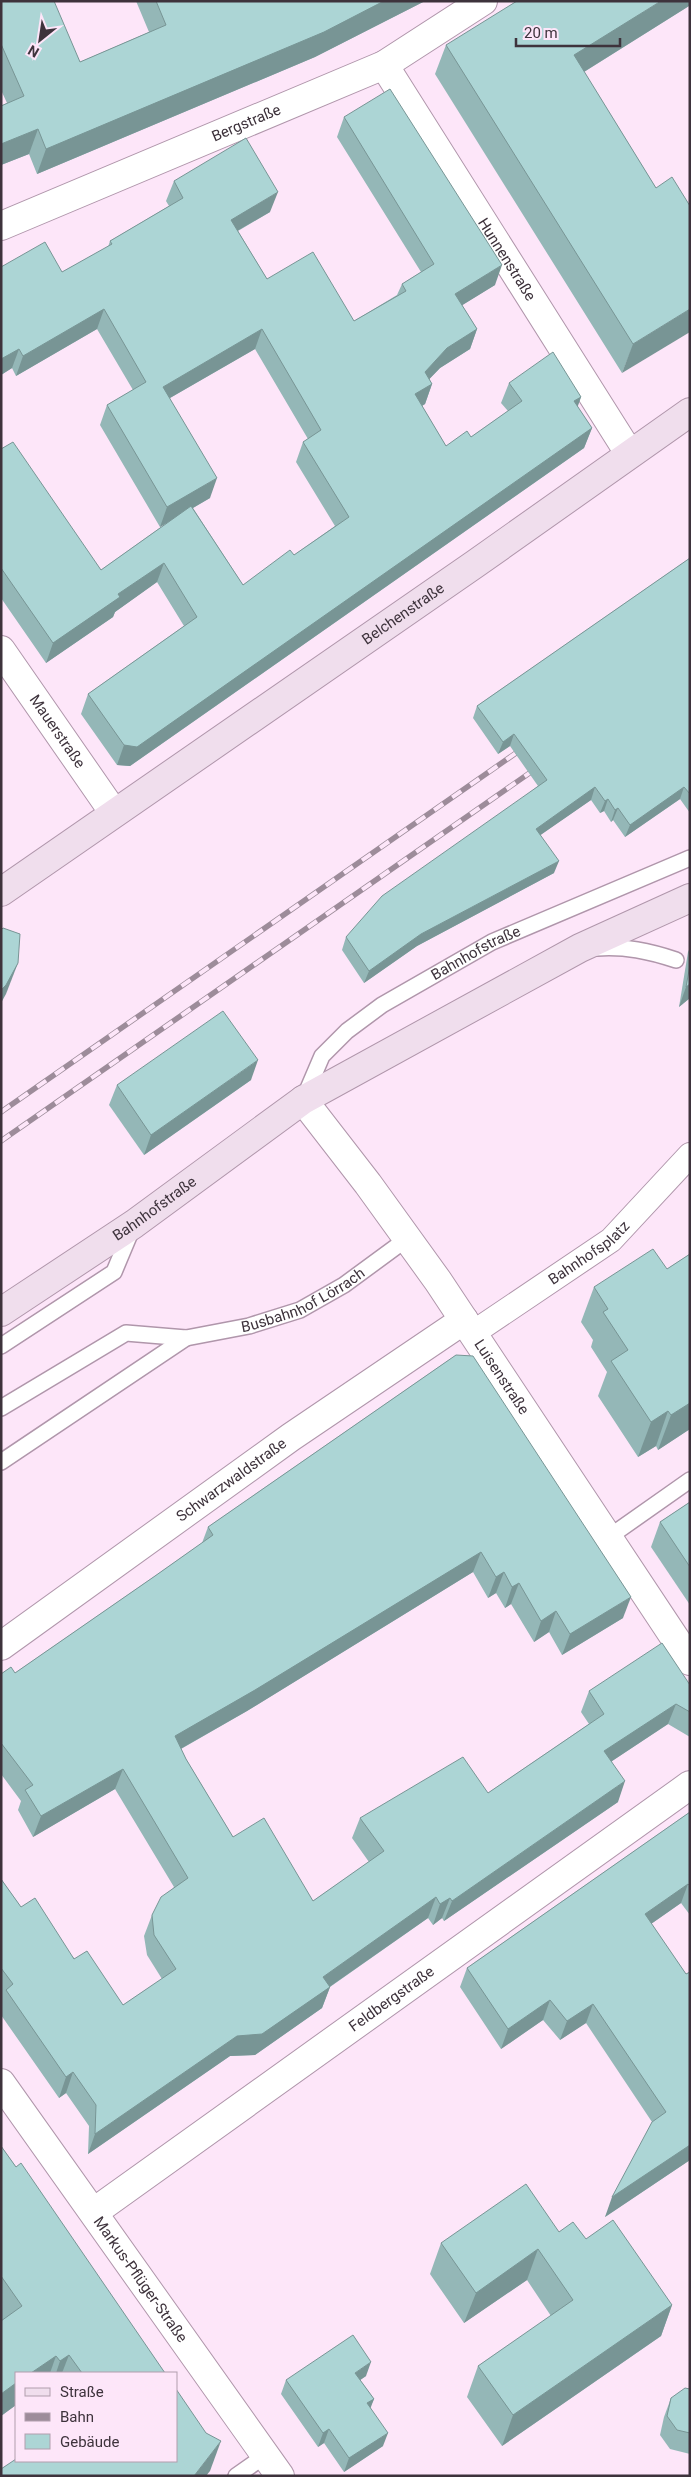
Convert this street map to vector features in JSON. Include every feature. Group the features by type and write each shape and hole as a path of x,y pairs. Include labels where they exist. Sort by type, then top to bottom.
{"main road":[{"name":"Belchenstraße","path":"1,892 475,564 629,453 690,412"},
{"name":"Bahnhofstraße","path":"1,1312 134,1224 303,1100 580,948 690,898"}],"street":[{"name":"Bergstraße","path":"1,226 384,65 483,1"},
{"name":"Hunnenstraße","path":"384,65 629,453"},
{"name":"Mauerstraße","path":"1,650 114,813"},
{"name":"Luisenstraße","path":"303,1100 408,1238 690,1661"},
{"name":"Bahnhofsplatz","path":"469,1327 611,1240 690,1154"},
{"name":"Schwarzwaldstraße","path":"1,1646 291,1437 469,1327"},
{"name":"Feldbergstraße","path":"94,2212 690,1785"},
{"name":"Markus-Pflüger-Straße","path":"1,2083 273,2465"}],"lane":[{"name":"Bahnhofstraße","path":"303,1100 322,1056 347,1031 382,1005 492,942 690,858"},
{"path":"580,948 620,946 676,960"},
{"path":"1,1346 114,1272 134,1224"},
{"name":"Busbahnhof Lörrach","path":"1,1408 126,1333 186,1338 249,1326 300,1310 344,1286 408,1238"},
{"name":"Busbahnhof Lörrach","path":"1,1462 186,1338"},
{"path":"609,1537 690,1480"},
{"path":"236,2476 273,2465"}],"building":[{"path":"1,1 54,1 80,62 166,25 156,1 384,1 324,32 46,149 38,129 1,144 1,106 24,96 1,44"},
{"path":"517,1 661,1 574,55 656,188 672,177 690,206 690,309 633,344 446,45"},
{"path":"390,89 502,265 455,294 477,329 447,348 425,372 432,384 415,394 446,446 467,431 471,437 522,401 509,383 553,352 581,397 574,401 592,428 137,747 124,745 88,694 197,617 164,563 118,594 120,597 53,643 1,568 1,449 13,442 101,570 191,506 243,585 290,550 294,555 349,517 303,442 321,430 262,329 163,387 217,478 167,507 107,405 146,382 104,309 23,356 19,349 1,359 1,267 45,242 62,272 112,244 110,241 183,198 174,181 246,138 278,192 231,220 267,279 313,252 354,321 406,291 402,284 434,264 344,117"},
{"path":"690,558 690,794 684,787 630,825 618,808 615,810 608,799 605,801 595,787 536,829 559,861 421,934 369,971 346,937 382,896 547,780 514,734 503,742 477,706"},
{"path":"3,928 20,934 18,963 6,985 1,990 1,930"},
{"path":"690,965 690,984 686,987"},
{"path":"223,1011 258,1060 151,1135 117,1085"},
{"path":"653,1249 667,1269 690,1254 690,1403 671,1415 668,1411 651,1422 611,1361 628,1350 603,1312 608,1309 594,1287"},
{"path":"456,1355 473,1356 631,1597 570,1634 556,1611 541,1621 519,1583 512,1587 504,1572 496,1577 481,1552 255,1690 175,1736 186,1759 233,1837 264,1818 313,1901 384,1851 360,1818 463,1757 488,1793 604,1714 589,1691 662,1643 690,1685 690,1712 676,1704 604,1751 625,1781 452,1901 450,1898 440,1904 436,1897 323,1977 330,1987 262,2034 237,2036 95,2134 96,2105 73,2072 66,2077 6,1990 13,1984 1,1968 1,1879 21,1907 35,1898 74,1959 87,1951 123,2005 176,1969 154,1935 152,1915 161,1897 188,1878 123,1769 41,1816 25,1790 33,1785 1,1743 1,1674 11,1667 15,1673 155,1576 213,1535 208,1527"},
{"path":"690,1502 690,1567 660,1522"},
{"path":"690,1812 690,1886 688,1884 645,1914 686,1974 690,1972 690,2145 612,2197 652,2122 666,2112 593,2004 567,2021 550,2000 508,2029 467,1968"},
{"path":"1,2146 16,2167 21,2163 164,2372 81,2372 69,2355 60,2361 56,2356 32,2372 15,2372 15,2384 1,2394 1,2321 22,2306 1,2276"},
{"path":"526,2184 559,2232 573,2222 586,2239 613,2220 672,2305 513,2415 478,2366 573,2300 538,2249 476,2293 441,2243"},
{"path":"353,2335 371,2362 355,2373 374,2399 367,2403 388,2433 349,2458 329,2429 323,2433 286,2380"},
{"path":"685,2388 690,2389 690,2433 677,2430 667,2416 671,2398"},
{"path":"178,2392 206,2433 221,2441 194,2476 1,2476 1,2469 15,2460 15,2462 178,2462"}],"railway":[{"path":"1,1112 526,746"},
{"path":"1,1141 541,765"}]}
